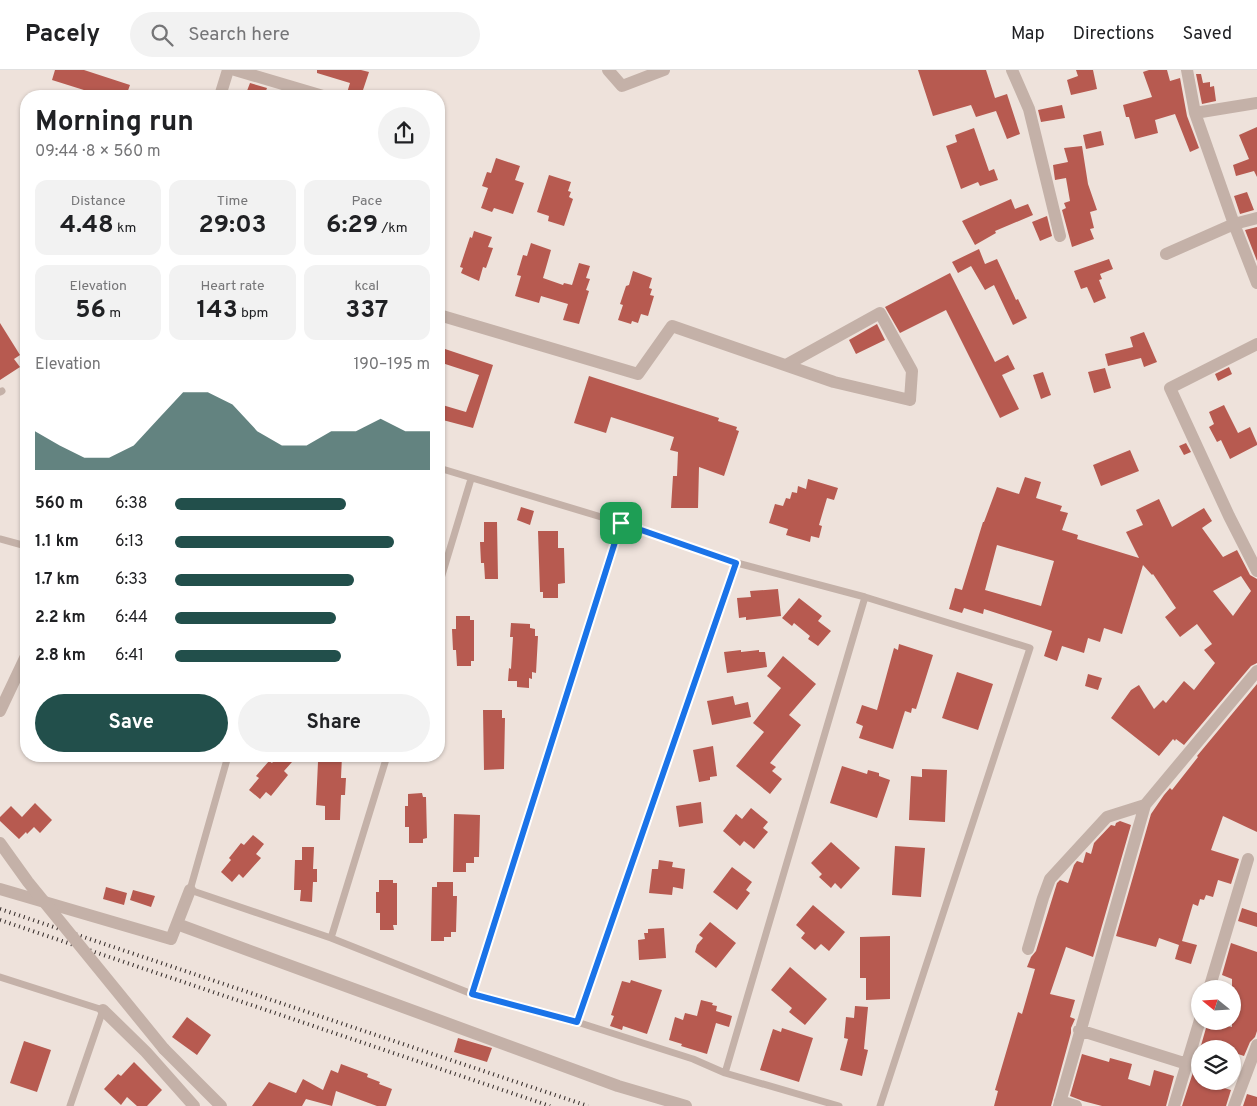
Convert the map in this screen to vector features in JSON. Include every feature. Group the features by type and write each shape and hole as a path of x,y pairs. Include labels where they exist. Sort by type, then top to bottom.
{"street":[{"path":"222,90 228,70"},
{"path":"236,70 303,90"},
{"path":"608,70 622,86 664,70"},
{"path":"1012,70 1029,109 1060,236"},
{"path":"1187,70 1196,112 1234,224 1257,283"},
{"path":"1196,112 1257,102"},
{"path":"1166,254 1234,224 1257,218"},
{"path":"445,317 638,374 672,326 834,382 910,400 912,372 880,313 786,365"},
{"path":"1257,344 1170,388 1229,516 1257,571"},
{"path":"0,711 20,669"},
{"path":"1076,1106 1059,1104 1145,804 1257,671"},
{"path":"1028,949 1050,879 1108,817 1145,804"},
{"path":"0,844 28,882 164,1049 221,1106"},
{"path":"1212,980 1248,860"},
{"path":"0,888 171,939 190,890"},
{"path":"177,924 618,1086 686,1106"},
{"path":"103,1010 146,1052 194,1106"},
{"path":"1079,1030 1187,1064"},
{"path":"1174,1106 1197,1030"},
{"path":"1234,1106 1257,1045"}],"lane":[{"path":"445,470 621,523 736,563 865,597 1030,648 880,1106"},
{"path":"445,565 471,479"},
{"path":"472,994 621,523"},
{"path":"0,539 20,544"},
{"path":"577,1022 736,563"},
{"path":"725,1073 865,597"},
{"path":"226,762 190,890 331,938 472,994 577,1022 693,1059 725,1073 839,1106"},
{"path":"331,938 385,762"},
{"path":"0,977 103,1010 70,1106"}],"building":[{"path":"55,70 84,70 130,85 128,90 84,90 52,80"},
{"path":"317,70 361,70 369,72 363,90 348,90 350,83 317,73"},
{"path":"918,70 986,70 995,98 1007,94 1020,134 1007,139 996,111 976,117 971,105 933,116"},
{"path":"1076,70 1093,70 1097,89 1071,95 1067,80 1078,76"},
{"path":"1167,70 1170,81 1180,78 1187,116 1199,148 1190,152 1175,114 1155,120 1158,133 1135,139 1129,117 1126,117 1123,105 1152,97 1143,72"},
{"path":"1196,74 1201,74 1203,83 1210,82 1210,87 1214,86 1216,101 1202,104"},
{"path":"250,83 267,88 266,90 247,90"},
{"path":"1062,105 1065,118 1041,122 1038,110"},
{"path":"1257,127 1257,177 1254,171 1236,176 1233,165 1249,159 1239,135"},
{"path":"974,128 989,171 994,169 998,180 980,186 978,182 961,189 946,146 957,142 955,135"},
{"path":"1101,131 1104,145 1086,149 1083,135"},
{"path":"1082,146 1088,184 1097,210 1090,212 1094,228 1090,229 1094,239 1072,247 1062,210 1066,208 1064,203 1070,201 1066,178 1055,180 1053,165 1068,162 1064,148"},
{"path":"496,158 520,166 515,180 524,183 513,214 494,208 492,212 481,208 488,188 482,186 487,172 491,173"},
{"path":"549,175 571,182 568,191 571,192 569,197 573,199 564,226 548,221 549,216 537,212"},
{"path":"1247,192 1254,210 1240,214 1234,196"},
{"path":"1011,199 1015,209 1028,204 1033,215 995,231 996,233 975,245 962,221"},
{"path":"1047,216 1052,236 1040,241 1032,222"},
{"path":"1257,227 1257,261 1245,230"},
{"path":"474,231 492,237 488,247 493,248 486,268 483,267 479,281 461,273 463,268 460,267 470,237 472,238"},
{"path":"531,243 551,250 543,278 563,285 564,283 572,285 579,263 590,266 586,278 590,279 586,290 589,291 579,324 563,320 568,304 541,296 539,303 515,296 521,276 517,275 523,255 527,256"},
{"path":"979,249 985,264 997,259 1016,300 1018,299 1027,318 1013,325 994,285 985,290 971,266 958,273 952,262"},
{"path":"1109,259 1113,269 1100,274 1102,279 1099,280 1106,298 1094,303 1087,287 1081,289 1074,271"},
{"path":"633,271 652,278 649,288 652,289 650,295 654,296 648,316 641,314 638,323 632,321 631,324 618,320 623,305 620,304"},
{"path":"950,273 995,362 1008,355 1015,369 1002,375 1019,409 1000,418 946,310 900,333 885,307"},
{"path":"0,323 20,355 14,359 20,367 0,380"},
{"path":"877,324 885,340 856,354 849,340"},
{"path":"1144,332 1157,362 1144,367 1141,358 1108,366 1105,354 1133,347 1130,337"},
{"path":"445,349 493,365 473,428 445,421 445,406 466,412 479,375 445,364"},
{"path":"1229,367 1232,374 1218,381 1215,374"},
{"path":"1105,368 1111,388 1094,393 1088,372"},
{"path":"1043,372 1051,395 1041,399 1033,375"},
{"path":"589,376 719,418 718,421 737,427 736,430 739,431 724,476 699,467 698,508 671,508 673,476 677,476 678,452 670,450 674,437 611,417 606,433 574,423"},
{"path":"1224,405 1238,433 1250,427 1257,443 1257,445 1230,459 1221,440 1217,442 1209,427 1214,424 1209,412"},
{"path":"1186,443 1191,452 1184,455 1179,446"},
{"path":"1130,450 1139,471 1101,486 1093,465"},
{"path":"1025,477 1041,482 1036,498 1062,506 1060,511 1068,513 1062,530 1078,535 1077,539 1139,558 1126,532 1143,525 1136,510 1159,499 1172,527 1204,508 1212,521 1202,528 1223,557 1237,550 1250,575 1257,579 1257,663 1251,666 1184,745 1173,739 1159,756 1111,718 1131,690 1139,685 1154,709 1163,700 1166,703 1184,681 1194,690 1215,663 1204,650 1212,644 1197,624 1180,637 1165,617 1176,608 1153,574 1143,565 1122,634 1104,628 1100,642 1088,638 1084,653 1062,646 1057,661 1044,656 1052,631 984,609 983,614 964,608 962,613 949,609 955,588 962,590 983,522 997,487 1019,494","holes":["997,545 1054,561 1041,606 985,590","1241,576 1251,591 1233,616 1213,591"]},
{"path":"808,479 838,488 834,500 827,498 819,525 822,526 819,538 811,536 810,542 786,535 788,529 769,523 775,504 783,506 786,498 790,499 792,492 797,493 798,486 806,489"},
{"path":"521,507 534,511 530,525 517,520"},
{"path":"484,522 497,522 498,579 485,579 484,563 481,563 480,542 484,542"},
{"path":"538,531 558,531 558,548 564,548 565,583 558,584 558,598 543,598 543,592 540,592"},
{"path":"778,589 781,616 746,620 746,617 739,618 737,598 751,597 750,591"},
{"path":"799,598 822,616 818,621 831,631 818,646 808,639 810,636 794,623 792,626 782,618"},
{"path":"456,616 470,616 470,620 474,620 474,661 471,661 471,666 457,666 456,650 453,650 452,629 456,629"},
{"path":"511,623 530,624 530,628 535,629 535,636 538,636 536,673 532,672 532,679 529,678 529,688 517,687 517,681 508,681 509,668 511,669 513,637 510,637"},
{"path":"899,644 933,655 916,709 912,708 911,713 905,711 893,749 859,738 863,726 856,723 862,705 877,710 894,648 898,650"},
{"path":"741,650 741,652 759,650 759,652 765,652 767,667 727,673 724,652"},
{"path":"783,656 816,684 789,715 801,725 770,763 776,767 772,771 782,779 770,794 736,766 764,732 753,723 781,688 767,676"},
{"path":"957,672 993,684 978,730 942,718"},
{"path":"1088,674 1102,678 1098,690 1085,686"},
{"path":"1257,684 1257,832 1223,816 1211,850 1239,859 1231,884 1218,880 1213,897 1206,895 1204,900 1200,899 1198,906 1193,904 1182,941 1197,945 1191,964 1175,959 1179,945 1159,938 1156,947 1116,936 1151,814 1164,795 1170,788 1172,790 1197,756"},
{"path":"733,696 735,705 748,702 751,717 712,725 707,701"},
{"path":"483,710 502,710 502,718 505,718 504,769 484,770"},
{"path":"713,746 717,776 710,777 710,780 699,782 693,750"},
{"path":"268,762 292,762 284,771 288,775 271,796 266,792 260,799 249,790 259,778 256,776"},
{"path":"318,762 342,762 341,778 346,778 345,795 341,795 340,820 325,820 325,806 316,805"},
{"path":"842,766 867,774 868,770 879,773 879,776 890,780 877,818 830,803"},
{"path":"922,769 947,770 945,822 909,820 911,776 922,777"},
{"path":"422,793 423,797 426,797 427,838 423,839 423,843 409,843 409,827 405,827 405,806 408,806 408,794"},
{"path":"701,802 703,823 679,827 676,806"},
{"path":"35,803 52,820 40,833 34,827 19,839 0,821 0,817 11,806 22,817"},
{"path":"751,808 768,822 763,828 768,832 754,849 744,841 740,846 723,831 736,814 742,819"},
{"path":"454,814 480,815 479,857 474,857 474,863 466,863 466,872 453,872"},
{"path":"1120,821 1131,825 1093,957 1066,947 1050,994 1075,1000 1070,1017 1075,1019 1051,1106 994,1106 998,1091 995,1090 1018,1012 1022,1014 1035,969 1027,967 1036,951 1057,883 1060,880 1068,883 1077,861 1083,863 1086,852 1091,854 1094,843 1111,825 1115,826"},
{"path":"253,835 264,844 256,854 261,858 243,878 239,874 232,882 221,872 241,843 244,845"},
{"path":"831,842 860,868 841,889 835,883 831,888 819,877 822,874 811,863"},
{"path":"895,846 925,848 921,897 892,895"},
{"path":"302,847 314,847 313,869 317,869 317,882 313,882 312,902 300,901 301,890 294,890 295,860 302,860"},
{"path":"659,860 673,862 672,867 685,869 683,889 673,887 672,895 649,893 652,869 658,869"},
{"path":"732,867 752,882 746,890 750,893 737,910 713,892"},
{"path":"379,880 393,880 393,883 397,883 397,925 393,925 394,930 380,930 380,913 376,913 376,892 379,892"},
{"path":"437,882 453,882 453,896 457,896 456,932 451,932 451,937 444,937 444,941 431,941 432,887 437,887"},
{"path":"106,887 127,893 124,905 103,899"},
{"path":"133,890 155,896 151,907 130,900"},
{"path":"813,905 845,932 829,951 821,944 815,950 801,938 805,933 796,925"},
{"path":"1242,908 1257,913 1257,927 1238,921"},
{"path":"710,922 736,943 716,968 695,952 697,945 703,938 699,935"},
{"path":"664,928 666,958 639,960 638,940 645,939 644,933 648,933 648,929"},
{"path":"890,936 890,999 866,1000 866,978 860,978 860,937"},
{"path":"1231,943 1257,952 1257,1031 1244,1056 1241,1055 1241,1040 1203,1040 1205,1030 1241,1030 1241,980 1232,980 1222,975"},
{"path":"790,967 827,999 805,1025 789,1012 792,1008 771,990"},
{"path":"631,980 662,990 647,1034 623,1026 622,1030 610,1026 614,1016 611,1015 622,981 630,983"},
{"path":"701,1000 713,1003 712,1005 717,1006 716,1011 732,1016 729,1027 716,1023 707,1054 669,1040 675,1017 683,1020 685,1013 697,1016"},
{"path":"855,1006 868,1007 864,1049 868,1050 862,1076 840,1070 848,1039 844,1038 846,1017 854,1018"},
{"path":"187,1017 211,1035 197,1055 172,1037"},
{"path":"782,1028 813,1038 799,1082 760,1070 773,1029 781,1032"},
{"path":"458,1038 492,1048 487,1062 454,1052"},
{"path":"24,1041 51,1050 37,1092 10,1083"},
{"path":"1082,1054 1109,1062 1110,1058 1132,1064 1128,1079 1150,1086 1154,1070 1174,1076 1166,1106 1102,1106 1070,1096"},
{"path":"134,1062 162,1090 147,1106 137,1106 127,1097 121,1105 104,1089 118,1074 121,1076"},
{"path":"341,1064 368,1074 367,1077 392,1089 386,1106 377,1106 336,1091 332,1106 306,1099 302,1106 252,1106 269,1082 296,1093 303,1079 323,1090 331,1070 338,1073"},
{"path":"1191,1078 1191,1090 1231,1090 1226,1106 1182,1106"},
{"path":"1247,1094 1257,1097 1257,1106 1243,1106"}],"railway":[{"path":"0,909 588,1106"},
{"path":"0,920 550,1106"}],"route":[{"path":"621,523 736,563 577,1022 472,994 621,523"}]}
